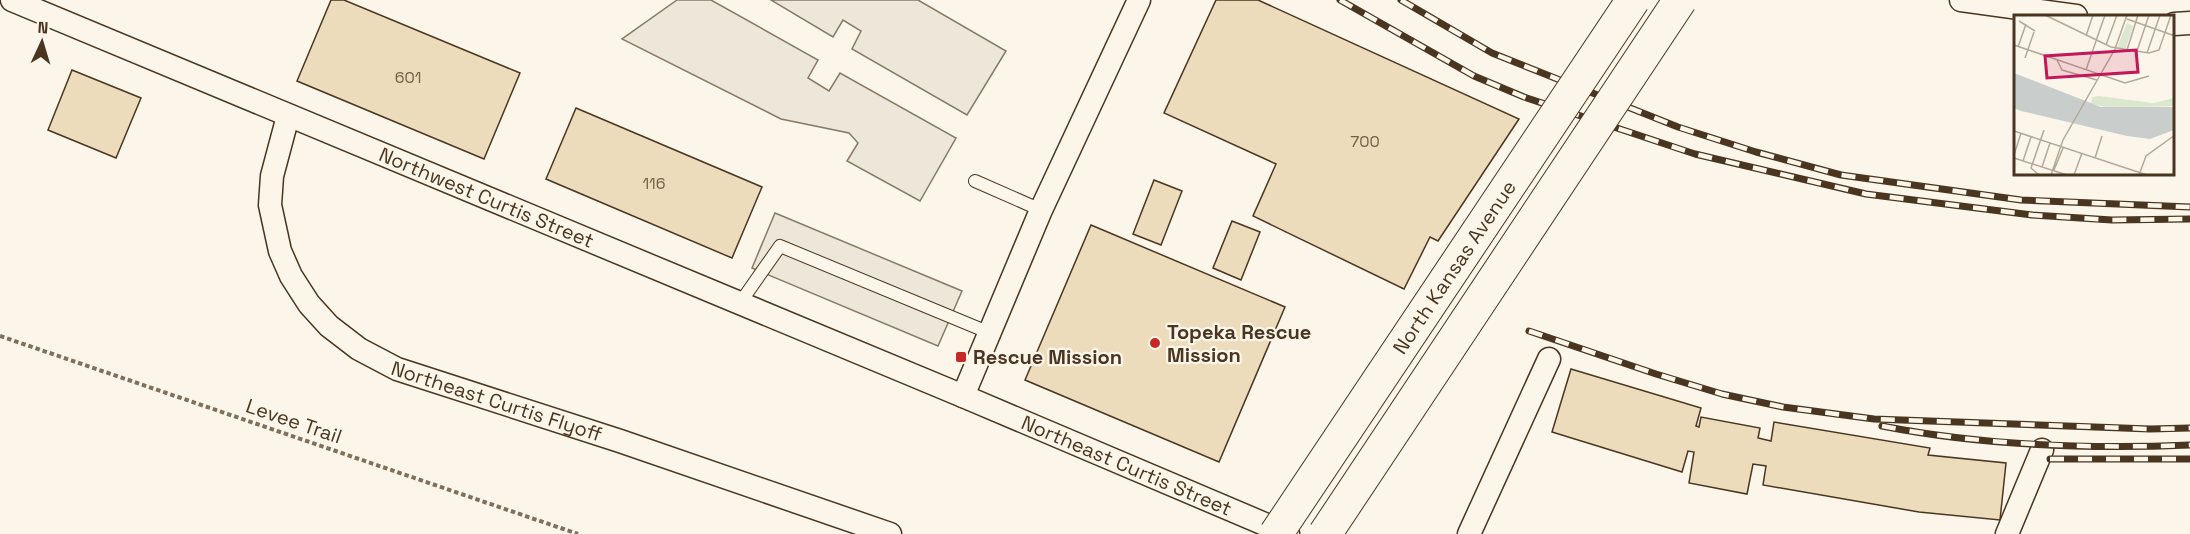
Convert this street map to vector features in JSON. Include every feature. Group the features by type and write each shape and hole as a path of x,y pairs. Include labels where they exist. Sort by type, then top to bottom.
{"main road":[{"name":"North Kansas Avenue","path":"1276,534 1633,0"},
{"name":"North Kansas Avenue","path":"1325,534 1680,0"}],"street":[{"name":"Northwest Curtis Street","path":"12,0 963,396"},
{"path":"963,396 1041,210 1139,0"},
{"path":"1961,0 2069,15"},
{"path":"2175,24 2190,23"},
{"name":"Northeast Curtis Flyoff","path":"288,116 272,176 270,205 280,251 291,276 309,304 329,326 359,349 397,369 632,445 890,534"},
{"path":"1468,534 1549,358"},
{"name":"Northeast Curtis Street","path":"963,396 1288,534"},
{"path":"2007,534 2042,450"}],"lane":[{"path":"975,181 1041,210"},
{"path":"740,303 780,246 990,333"}],"path":[{"name":"Levee Trail","path":"0,336 578,534"}],"shaded area":[{"path":"677,0 711,0 818,60 808,78 829,91 840,73 956,138 920,201 847,161 858,143 849,133 781,119 622,39"},
{"path":"771,0 918,0 1006,51 967,115 852,49 861,31 843,20 833,37"},
{"path":"775,213 962,291 938,346 752,268"}],"building":[{"path":"331,0 344,0 520,73 484,159 297,81"},
{"path":"1216,0 1258,0 1519,119 1438,241 1430,237 1404,289 1253,216 1276,164 1164,113"},
{"path":"72,70 141,98 116,158 48,130"},
{"path":"576,108 762,187 732,258 546,179"},
{"path":"1154,180 1182,191 1161,245 1133,234"},
{"path":"1232,221 1260,232 1241,280 1213,268"},
{"name":"Topeka Rescue Mission","path":"1091,225 1285,307 1219,462 1025,380"},
{"path":"1571,369 1701,408 1696,426 1699,427 1701,417 1760,428 1758,438 1771,441 1774,422 1930,448 1928,455 2006,463 2000,520 1919,512 1763,485 1766,466 1753,464 1747,494 1689,483 1694,452 1688,451 1682,472 1552,432"}],"railway":[{"path":"1340,0 1474,76 1524,97 1695,154 1866,194 2032,215 2112,220 2190,219"},
{"path":"1401,0 1492,53 1678,127 1756,152 1841,175 2021,200 2190,207"},
{"path":"1529,331 1722,394 1783,407 1874,419 2150,429 2190,428"},
{"path":"1882,426 1957,438 2035,444 2190,445"},
{"path":"2050,459 2190,459"}],"place":[{"name":"Topeka Rescue Mission","path":"1155,343"},
{"name":"Rescue Mission","path":"961,357"}]}
